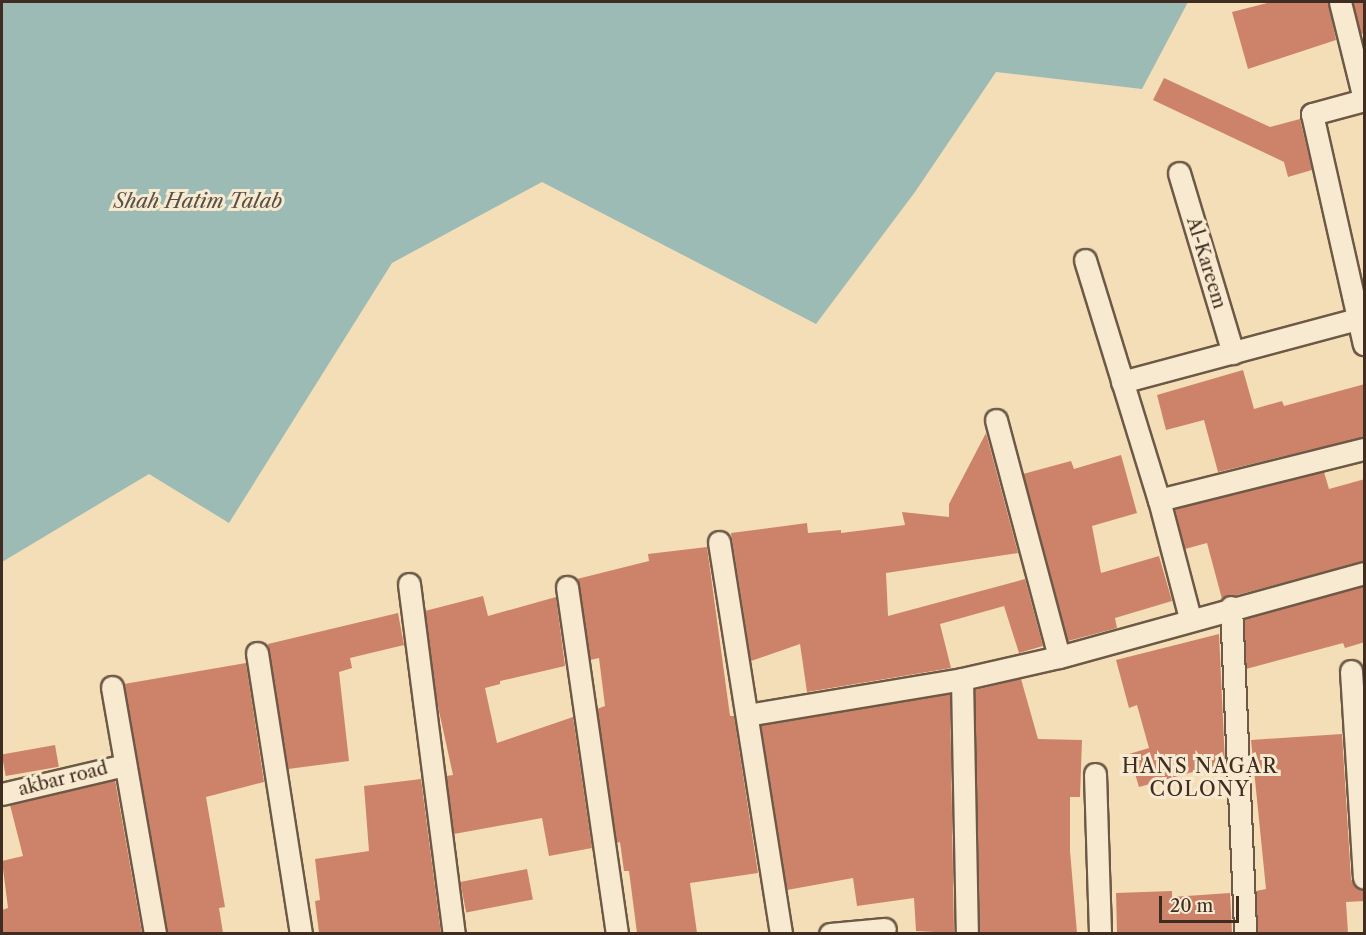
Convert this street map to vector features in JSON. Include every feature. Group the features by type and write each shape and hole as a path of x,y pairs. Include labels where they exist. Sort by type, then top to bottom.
{"street":[{"path":"1340,2 1365,99 1312,114 1357,319 1365,344"},
{"name":"Al-Kareem","path":"1179,173 1233,353"},
{"path":"1085,260 1159,500 1190,618"},
{"path":"1122,382 1357,319"},
{"path":"996,420 1059,657"},
{"path":"1159,500 1365,449"},
{"path":"719,542 781,933"},
{"path":"747,715 962,679 1059,657 1190,618 1365,573"},
{"path":"409,584 454,933"},
{"path":"567,587 617,933"},
{"path":"1231,607 1245,933"},
{"path":"257,653 301,933"},
{"path":"1351,671 1365,878"},
{"path":"962,679 968,933"},
{"path":"112,687 155,933"},
{"name":"akbar road","path":"2,794 126,765"},
{"path":"1095,774 1100,933"},
{"path":"830,933 885,928"}],"water":[{"name":"Shah Hatim Talab","path":"2,2 1188,2 1142,89 996,72 915,192 816,324 542,182 392,263 229,523 149,474 2,562"}],"building":[{"path":"1271,2 1328,2 1336,40 1248,69 1232,12"},
{"path":"1353,2 1365,2 1365,33 1361,34"},
{"path":"1164,78 1270,127 1300,119 1312,170 1288,177 1284,162 1153,100"},
{"path":"1243,370 1254,409 1282,401 1284,406 1365,384 1365,437 1218,472 1204,420 1166,430 1157,395"},
{"path":"986,433 1018,553 886,573 888,616 1025,579 1043,646 1019,653 1004,606 940,624 951,668 807,692 800,644 751,661 731,533 807,523 808,533 841,530 841,533 905,525 902,512 949,517 949,504"},
{"path":"1121,455 1137,513 1092,526 1101,573 1159,556 1172,601 1115,618 1117,628 1068,641 1023,474 1071,461 1074,469"},
{"path":"1324,472 1329,489 1365,479 1365,561 1222,599 1207,543 1185,549 1175,509"},
{"path":"707,547 730,716 734,716 758,873 690,883 697,933 637,933 629,871 624,871 620,842 617,843 597,709 605,706 599,658 590,660 577,579 649,561 648,554"},
{"path":"1365,586 1365,642 1345,648 1343,643 1246,669 1244,619"},
{"path":"483,596 488,616 556,597 565,666 500,681 500,684 485,688 497,743 573,717 592,848 549,856 542,818 454,834 446,776 453,775 437,702 425,611"},
{"path":"398,613 404,645 350,658 352,668 339,672 349,761 288,769 268,644"},
{"path":"1219,634 1225,763 1139,787 1129,754 1149,748 1137,705 1129,708 1116,660"},
{"path":"246,663 264,782 206,797 225,907 219,908 223,933 167,933 124,684"},
{"path":"1021,679 1038,739 1082,740 1080,797 1070,797 1070,851 1077,933 980,933 975,690"},
{"path":"950,694 954,933 916,931 914,898 857,906 853,878 787,890 761,726"},
{"path":"1342,734 1351,879 1354,885 1365,891 1365,901 1346,902 1348,933 1258,933 1256,891 1266,889 1251,740"},
{"path":"55,745 59,767 6,776 2,754"},
{"path":"421,779 441,933 319,933 315,901 320,900 315,859 369,851 364,786"},
{"path":"115,780 142,933 2,933 2,910 8,908 2,861 23,856 10,805"},
{"path":"527,869 533,899 466,912 460,882"},
{"path":"1172,891 1172,897 1230,893 1232,933 1117,933 1116,893"}],"district":[{"name":"HANS NAGAR COLONY","path":"1200,778"}]}
